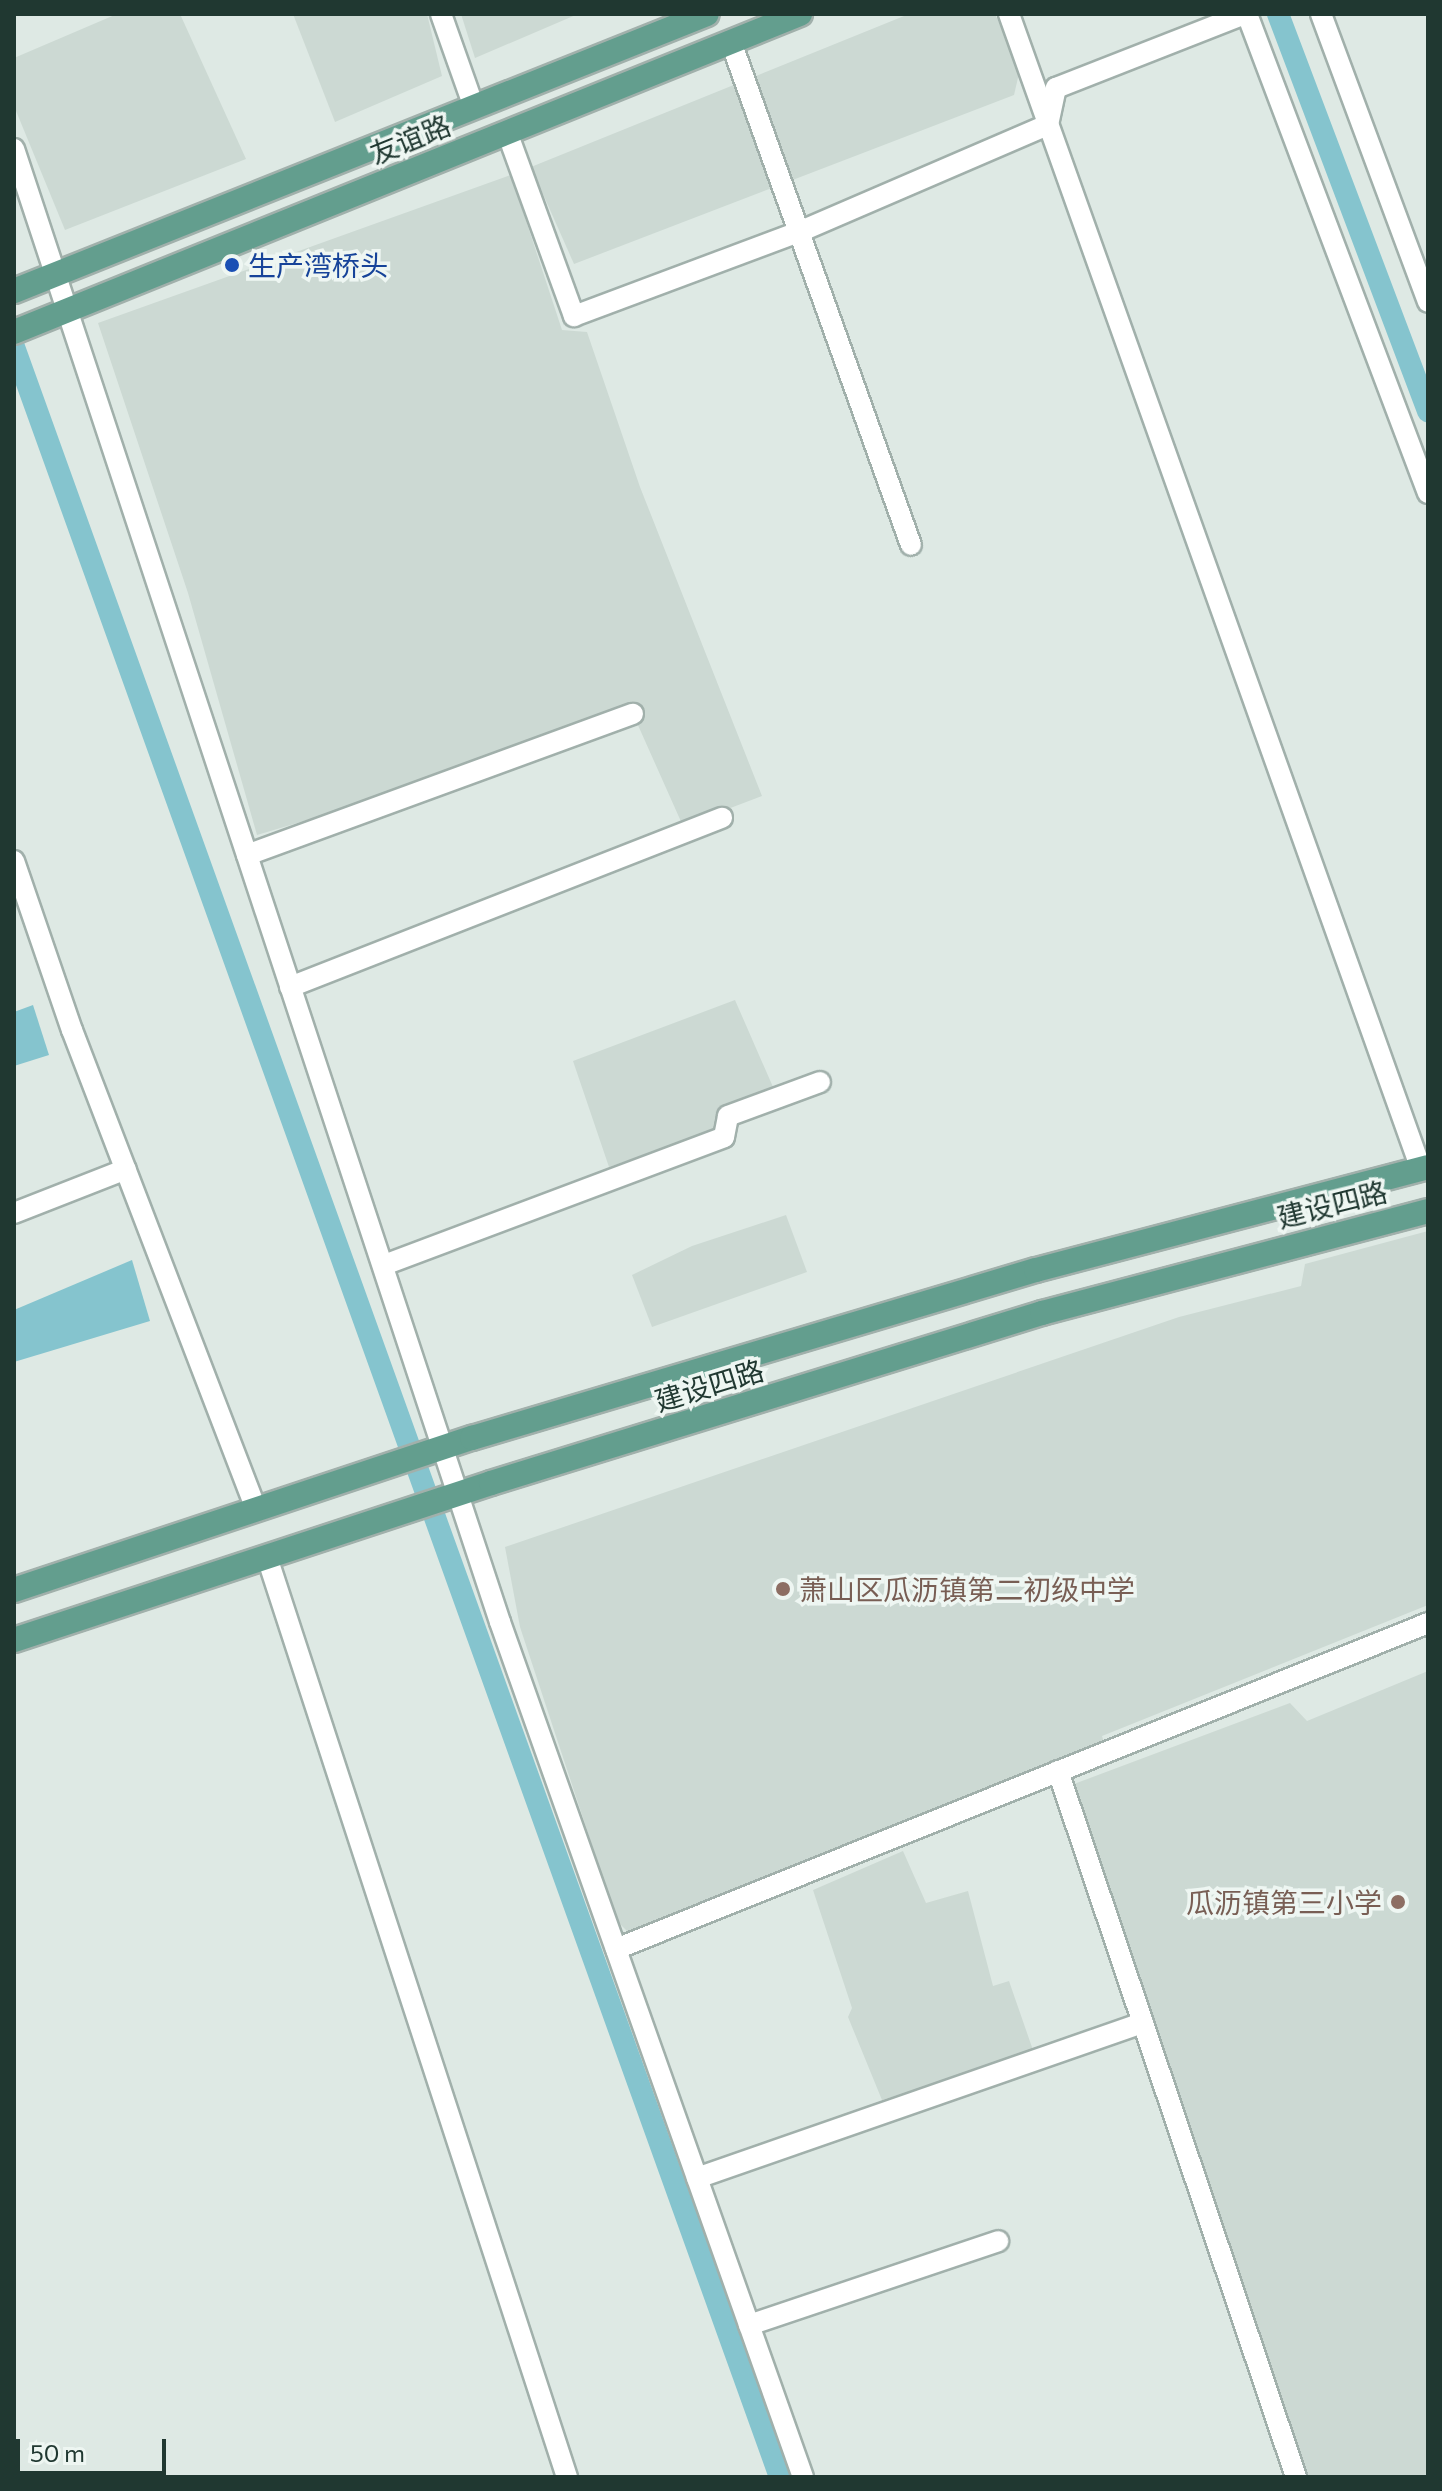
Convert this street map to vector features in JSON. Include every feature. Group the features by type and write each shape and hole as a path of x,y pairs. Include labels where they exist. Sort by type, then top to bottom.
{"main road":[{"name":"友谊路","path":"19,289 707,14"},
{"name":"友谊路","path":"14,332 800,14"},
{"name":"建设四路","path":"14,1590 426,1453 1036,1270 1424,1168"},
{"name":"建设四路","path":"14,1640 443,1499 1042,1313 1428,1211"}],"street":[{"path":"441,14 474,107"},
{"path":"1009,14 1424,1168"},
{"path":"1048,125 1056,88 1246,14 1428,493"},
{"path":"1321,14 1428,302"},
{"path":"731,42 911,545"},
{"path":"507,132 574,316 799,232 1048,125"},
{"path":"14,149 500,1622 803,2477"},
{"path":"247,855 633,714"},
{"path":"290,987 722,818"},
{"path":"14,861 23,917 126,1169 256,1509"},
{"path":"384,1265 724,1137 728,1116 820,1082"},
{"path":"14,1213 126,1169"},
{"path":"267,1557 567,2477"},
{"path":"616,1949 1428,1623"},
{"path":"1058,1771 1296,2477"},
{"path":"697,2178 1143,2023"},
{"path":"749,2325 998,2241"}],"shaded area":[{"path":"117,14 180,14 246,159 65,230 14,106 14,58"},
{"path":"293,14 427,14 442,76 335,122"},
{"path":"461,14 578,14 475,58"},
{"path":"909,14 995,14 1020,69 1014,95 574,264 531,167"},
{"path":"511,175 562,330 587,332 640,487 762,796 683,826 633,714 485,767 257,835 188,593 98,323"},
{"path":"735,1000 773,1087 724,1109 717,1130 609,1167 573,1061"},
{"path":"786,1215 807,1272 652,1327 632,1275 692,1246"},
{"name":"萧山区瓜沥镇第二初级中学","path":"1428,1231 1428,1605 1102,1736 1109,1759 655,1947 635,1939 617,1921 520,1627 505,1547 1179,1317 1301,1286 1305,1264"},
{"path":"1428,1671 1428,2477 1303,2477 1074,1784 1290,1703 1307,1721"},
{"path":"903,1851 926,1903 968,1891 993,1986 1009,1981 1034,2053 882,2100 848,2017 852,2008 813,1890"}],"water":[{"path":"33,1005 49,1055 14,1066 14,1012"},
{"path":"132,1260 150,1321 14,1362 14,1310"}],"waterway":[{"path":"1278,14 1428,412"},
{"path":"14,347 780,2477"}],"place":[{"name":"生产湾桥头","path":"232,265"},
{"name":"萧山区瓜沥镇第二初级中学","path":"783,1589"},
{"name":"瓜沥镇第三小学","path":"1398,1902"}]}
